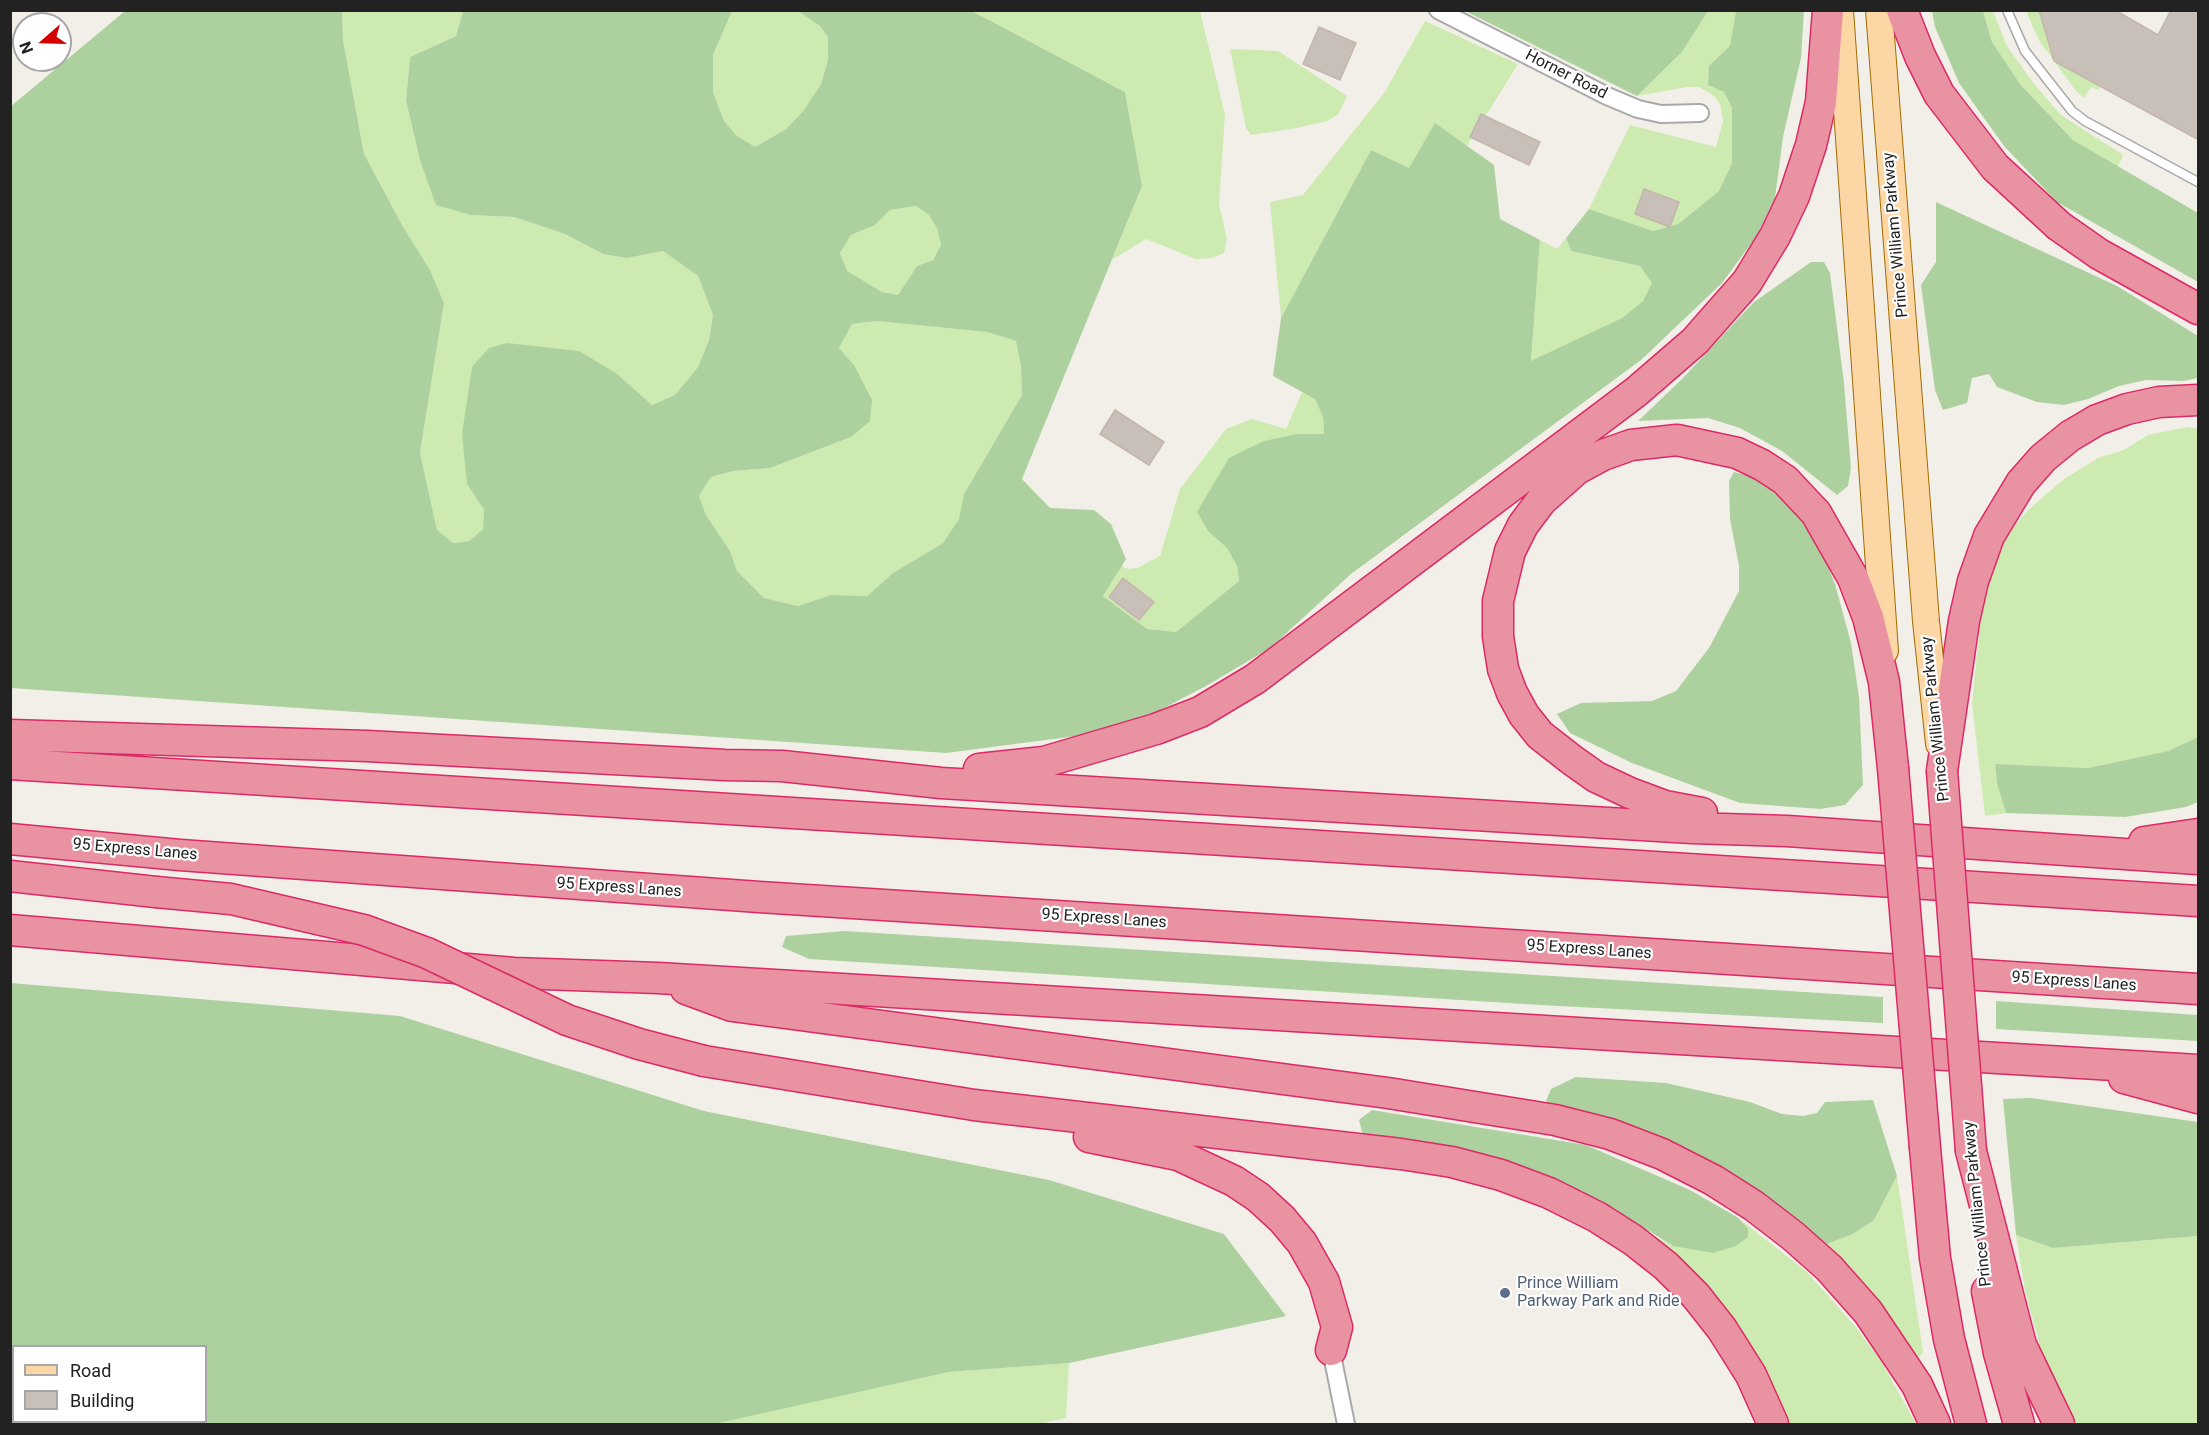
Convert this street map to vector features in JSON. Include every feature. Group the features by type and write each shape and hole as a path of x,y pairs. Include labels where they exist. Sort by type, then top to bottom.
{"highway":[{"path":"10,735 366,746 802,768 963,770 1007,768 1044,762 1101,747 1200,712 1278,664 1636,392 1719,318 1765,254 1794,196 1811,145 1821,102 1828,10"},
{"path":"1902,10 1920,56 1939,94 2002,174 2059,226 2099,254 2199,309"},
{"path":"1942,771 1964,621 1973,581 1989,536 2020,483 2043,458 2070,436 2097,420 2127,409 2159,402 2199,400"},
{"path":"1787,831 1665,806 1596,777 1540,735 1524,715 1512,693 1503,669 1498,636 1497,601 1503,573 1523,525 1541,501 1577,469 1603,455 1631,445 1677,440 1737,453 1762,465 1798,491 1830,533 1853,578 1868,616 1884,682 1893,768 1935,1257 1948,1339 1971,1425"},
{"path":"10,764 2199,901"},
{"path":"802,768 940,783 1692,828 1787,831 2199,859"},
{"name":"Prince William Parkway","path":"1942,771 1971,1151 1984,1273 1999,1353 2019,1425"},
{"path":"2012,846 2156,842 2199,834"},
{"name":"95 Express Lanes","path":"10,839 180,855 736,896 2199,989"},
{"path":"10,876 231,898 364,930 427,952 567,1020 639,1044 704,1061 974,1105 1401,1154 1501,1175 1549,1193 1597,1217 1633,1240 1666,1266 1696,1296 1722,1329 1751,1375 1773,1425"},
{"path":"2054,892 2199,909"},
{"path":"10,930 97,940 514,973 658,978 2199,1070"},
{"path":"658,978 732,1006 1388,1093 1555,1120 1610,1134 1662,1154 1713,1180 1754,1206 1800,1242 1829,1268 1868,1312 1912,1377 1935,1425"},
{"path":"2060,1061 2199,1098"},
{"path":"974,1105 1098,1139 1178,1155 1234,1181 1258,1197 1282,1219 1302,1243 1324,1282 1337,1327 1332,1350"},
{"path":"1971,1151 2021,1345 2059,1425"}],"main road":[{"path":"1840,10 1893,768"},
{"name":"Prince William Parkway","path":"1879,10 1926,621 1942,771"}],"street":[{"name":"Horner Road","path":"1438,10 1638,109 1661,114 1700,113"},
{"path":"1332,1350 1346,1425"}],"lane":[{"path":"2007,10 2025,51 2072,111 2085,121 2199,182"}],"green space":[{"path":"125,11 342,11 343,40 364,154 402,225 430,270 444,303 420,453 437,530 453,543 469,541 483,529 484,510 467,484 462,434 472,367 489,348 507,343 579,351 616,373 652,405 675,395 698,367 709,340 713,315 698,276 663,251 627,258 603,254 565,234 514,217 471,215 436,205 420,160 406,101 410,57 456,36 463,11 732,11 713,55 713,92 724,121 736,135 755,147 786,129 804,110 821,84 828,59 828,37 820,26 798,11 972,11 1125,92 1142,186 1022,479 1050,508 1094,510 1111,524 1126,559 1103,596 1147,629 1176,632 1239,581 1237,566 1227,548 1209,532 1197,512 1229,458 1264,441 1297,434 1324,434 1323,417 1315,399 1273,376 1281,318 1371,150 1409,168 1435,123 1494,165 1500,219 1540,240 1531,361 1622,318 1643,301 1652,283 1640,266 1571,251 1566,238 1589,209 1653,231 1678,224 1719,191 1732,163 1732,108 1724,92 1708,85 1709,66 1730,46 1736,11 1804,11 1801,58 1783,137 1775,198 1756,237 1722,283 1641,360 1351,574 1270,648 1208,685 1122,730 946,753 11,688 10,107 52,72 72,72 72,55","holes":["916,206 929,215 937,228 941,245 933,260 917,266 898,295 882,292 847,271 840,253 851,235 875,225 890,210","877,321 987,332 1016,341 1021,367 1022,395 964,494 959,519 943,543 893,573 867,596 831,595 798,606 764,598 737,571 730,551 706,515 699,496 711,477 733,471 770,468 851,437 870,421 872,400 854,365 839,348 852,324"]},
{"path":"342,11 463,11 456,36 410,57 406,101 420,160 471,215 514,217 565,234 603,254 627,258 663,251 698,276 713,315 709,340 698,367 675,395 652,405 616,373 467,484 484,510 483,529 469,541 452,543 437,530 420,453 444,303 430,270 402,225 364,154 343,40"},
{"path":"732,11 798,11 820,26 828,37 828,58 821,84 804,110 786,129 755,147 736,135 724,121 713,92 713,55"},
{"path":"972,11 1200,11 1225,115 1219,204 1227,239 1224,253 1212,258 1196,259 1146,239 1112,260 1142,186 1125,92"},
{"path":"1465,11 1708,11 1682,52 1637,96"},
{"path":"1708,11 1736,11 1724,92 1732,108 1732,163 1719,191 1678,224 1653,231 1589,209 1630,125 1716,147 1723,121 1720,104 1713,95 1699,87 1687,87 1637,96 1682,52"},
{"path":"1932,11 1983,11 1992,42 2020,84 2073,140 2198,213 2198,282 2057,202 2004,146 1959,83 1935,27"},
{"path":"1983,11 1993,11 2007,46 2034,84 2061,115 2123,155 2118,167 2073,140 2020,84 1992,42"},
{"path":"2026,11 2039,11 2054,61 2040,42"},
{"path":"1425,21 1518,64 1467,146 1435,124 1409,169 1371,150 1281,318 1270,202 1303,195 1384,93"},
{"path":"1230,49 1278,51 1347,96 1338,115 1327,121 1297,128 1251,135 1246,128"},
{"path":"2054,61 2100,86 2098,90 2091,87 2084,98 2076,91"},
{"path":"1936,202 2117,286 2198,336 2198,378 2183,381 2146,380 2119,386 2088,399 2064,405 2037,402 1997,387 1989,374 1972,378 1967,403 1943,410 1935,390 1921,285 1936,262"},
{"path":"916,206 929,215 937,227 941,245 933,260 917,266 898,295 882,292 846,271 840,252 851,235 875,225 890,210"},
{"path":"1566,238 1571,251 1640,266 1653,283 1643,301 1622,318 1531,362 1540,240 1557,249"},
{"path":"1811,262 1824,262 1830,273 1844,383 1851,468 1848,486 1837,495 1782,451 1740,428 1708,418 1638,421 1681,380 1754,302"},
{"path":"877,321 987,332 1016,341 1021,367 1022,395 964,494 960,519 943,543 893,573 867,596 831,595 798,606 764,598 737,571 730,551 706,515 699,496 711,477 733,471 770,468 851,437 854,365 839,348 852,324"},
{"path":"1302,392 1315,398 1323,417 1324,434 1297,434 1209,532 1227,548 1237,566 1239,581 1176,632 1147,629 1103,596 1121,566 1128,569 1137,568 1160,556 1180,489 1226,429 1252,419 1286,429"},
{"path":"2188,427 2198,429 2198,737 2168,751 2088,768 1995,764 1997,784 2006,813 1985,816 1972,703 1980,625 1991,575 2005,537 2027,511 2064,479 2098,458 2124,450 2148,435"},
{"path":"1734,472 1757,478 1788,504 1816,537 1835,584 1851,643 1859,697 1863,785 1845,805 1820,809 1740,803 1632,763 1570,733 1557,714 1581,703 1652,701 1676,691 1709,648 1739,591 1739,566 1730,519 1729,481"},
{"path":"2198,737 2198,802 2186,807 2125,817 2006,813 1997,784 1995,764 2088,768 2168,751"},
{"path":"845,931 1883,997 1883,1023 1540,1005 809,959 782,947 786,936"},
{"path":"11,983 400,1016 704,1111 1049,1180 1224,1234 1286,1316 1069,1363 949,1372 714,1424 11,1424"},
{"path":"1996,1001 2198,1015 2198,1041 1996,1029"},
{"path":"1576,1077 1666,1083 1750,1102 1782,1114 1803,1116 1817,1113 1825,1102 1873,1100 1897,1176 1874,1220 1853,1234 1822,1246 1561,1112 1546,1101 1551,1089"},
{"path":"2031,1098 2198,1122 2198,1236 2053,1248 2016,1235 2003,1099"},
{"path":"1372,1110 1586,1145 1690,1190 1737,1217 1748,1229 1748,1237 1736,1246 1713,1253 1673,1246 1600,1200 1526,1169 1363,1135 1359,1120"},
{"path":"1897,1176 1923,1352 1916,1361 1822,1246 1853,1234 1874,1220"},
{"path":"1737,1217 1807,1272 1855,1326 1881,1361 1916,1424 1788,1424 1775,1394 1656,1245 1654,1236 1673,1246 1748,1229"},
{"path":"2016,1235 2053,1248 2198,1236 2198,1424 2073,1424 2041,1350 2025,1290"},
{"path":"1069,1363 1066,1418 1038,1424 710,1424 949,1372"}],"building":[{"path":"2039,10 2115,10 2158,35 2171,10 2199,10 2199,140 2054,61"},
{"path":"1319,27 1356,43 1340,80 1303,64"},
{"path":"1481,114 1540,142 1529,165 1470,137"},
{"path":"1644,189 1679,202 1670,227 1635,214"},
{"path":"1115,410 1164,442 1149,465 1100,434"},
{"path":"1123,578 1154,602 1139,620 1109,597"}],"place":[{"name":"Prince William Parkway Park and Ride","path":"1505,1293"}]}
